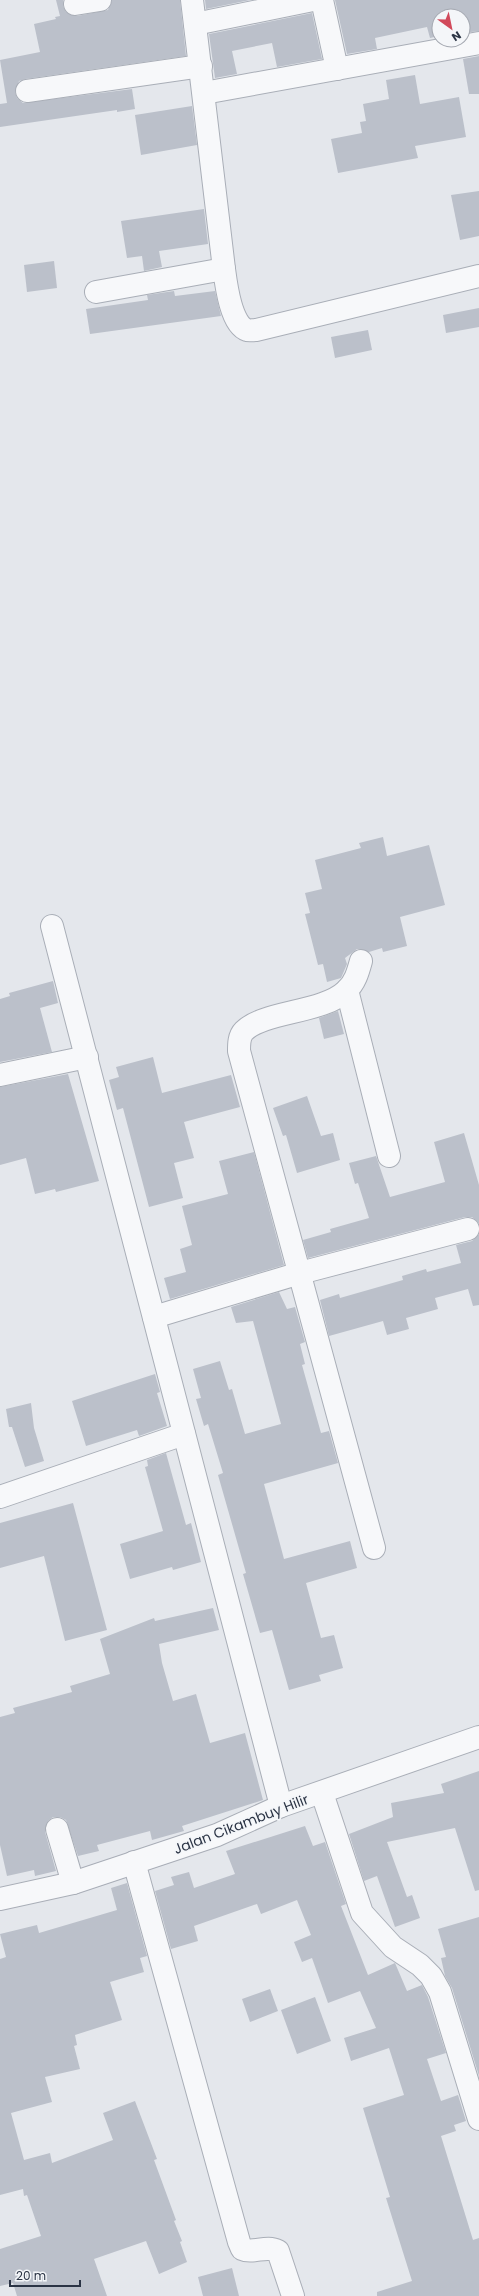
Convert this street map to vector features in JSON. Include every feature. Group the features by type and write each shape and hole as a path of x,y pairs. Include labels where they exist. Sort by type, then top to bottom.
{"street":[{"path":"75,4 100,0"},
{"path":"192,0 228,299 239,324 246,330 256,330 479,276"},
{"path":"195,24 313,0"},
{"path":"322,0 337,69"},
{"path":"204,92 479,43"},
{"path":"27,91 201,66"},
{"path":"96,292 224,269"},
{"path":"52,926 281,1806"},
{"path":"361,961 354,981 341,995 305,1010 254,1024 243,1032 239,1040 239,1051 374,1548"},
{"path":"347,990 389,1156"},
{"path":"0,1074 87,1057"},
{"path":"154,1317 300,1273 468,1228"},
{"path":"0,1496 184,1434"},
{"name":"Jalan Cikambuy Hilir","path":"0,1899 73,1883 217,1835 281,1806 322,1793 479,1737"},
{"path":"322,1793 362,1913 393,1947 420,1966 431,1976 440,1992 479,2119"},
{"path":"57,1829 73,1883"},
{"path":"134,1862 239,2242 242,2248 246,2251 272,2248 278,2251 294,2296"}],"building":[{"path":"56,0 63,0 63,6 66,12 77,16 108,10 112,0 180,0 186,56 19,81 15,92 17,98 23,103 132,89 135,109 117,112 117,110 0,127 0,104 7,103 0,60 40,52 34,24 56,19 55,17 60,16"},
{"path":"205,0 250,0 206,9"},
{"path":"335,0 479,0 479,31 471,32 471,8 431,8 431,38 427,27 375,38 377,49 347,54"},
{"path":"312,13 322,59 277,67 272,43 232,51 237,74 215,78 209,34"},
{"path":"479,56 479,94 469,94 463,59"},
{"path":"415,75 420,104 459,97 466,137 415,146 418,158 338,173 331,139 362,133 360,122 366,121 363,104 389,99 386,80"},
{"path":"192,106 197,145 141,155 135,115"},
{"path":"479,191 479,236 460,240 451,195"},
{"path":"204,209 208,244 159,251 162,267 144,271 142,256 127,258 121,221"},
{"path":"54,261 57,288 27,292 24,265"},
{"path":"174,291 175,296 215,291 221,316 90,334 86,309 148,300 147,295"},
{"path":"479,308 479,327 446,333 443,315"},
{"path":"368,330 372,350 335,358 331,337"},
{"path":"383,837 387,856 429,845 445,905 400,917 407,946 383,952 382,948 369,952 357,949 345,958 347,964 341,978 327,982 323,964 318,965 305,914 310,913 305,893 322,889 315,860 361,848 359,843"},
{"path":"53,981 58,1003 40,1008 52,1052 0,1062 0,999 10,996 9,993"},
{"path":"338,1011 344,1034 324,1039 319,1018"},
{"path":"153,1057 162,1093 231,1075 240,1107 184,1122 194,1158 174,1163 183,1198 149,1207 123,1108 117,1110 109,1080 119,1077 116,1067"},
{"path":"68,1074 99,1181 56,1192 55,1189 35,1194 26,1158 0,1165 0,1087"},
{"path":"307,1096 321,1136 333,1133 340,1160 297,1173 286,1135 283,1136 273,1108"},
{"path":"464,1133 479,1185 479,1224 472,1217 465,1217 308,1258 303,1240 331,1232 330,1229 369,1218 358,1183 355,1184 349,1163 376,1156 390,1197 445,1182 434,1142"},
{"path":"254,1152 284,1265 170,1299 164,1278 186,1272 180,1249 192,1245 182,1206 228,1194 219,1161"},
{"path":"479,1234 479,1305 473,1306 468,1289 435,1298 438,1309 406,1318 409,1329 387,1335 383,1321 329,1336 320,1300 339,1294 340,1298 403,1280 402,1276 426,1269 427,1272 461,1263 456,1245 472,1241"},
{"path":"279,1292 287,1309 295,1307 305,1342 300,1344 305,1364 302,1365 321,1433 329,1431 338,1463 264,1484 284,1559 350,1541 357,1568 306,1583 321,1638 334,1635 343,1668 319,1675 321,1681 289,1690 272,1630 260,1633 243,1574 246,1573 218,1475 223,1473 208,1424 204,1426 196,1399 201,1398 193,1369 220,1361 229,1390 232,1389 245,1434 281,1424 253,1321 236,1323 231,1307"},
{"path":"155,1374 160,1392 157,1393 167,1426 139,1436 137,1430 86,1446 72,1401"},
{"path":"31,1403 34,1428 44,1461 25,1467 12,1427 9,1427 6,1409"},
{"path":"166,1453 186,1525 191,1523 201,1562 173,1570 172,1567 130,1579 120,1544 163,1531 145,1467 148,1466 147,1460"},
{"path":"73,1503 107,1630 65,1641 44,1556 0,1568 0,1523"},
{"path":"213,1608 219,1630 159,1644 162,1663 173,1701 196,1694 210,1743 245,1733 263,1800 182,1826 184,1831 152,1840 150,1831 97,1845 99,1851 78,1856 66,1820 60,1817 53,1817 48,1821 45,1832 56,1871 35,1876 34,1870 7,1876 0,1845 0,1717 15,1713 13,1708 72,1692 70,1686 110,1674 100,1639 154,1618 155,1621"},
{"path":"479,1771 479,1890 475,1891 455,1828 387,1842 407,1897 412,1895 420,1918 395,1927 377,1876 364,1881 349,1834 393,1817 391,1803 444,1793 441,1784"},
{"path":"305,1826 313,1846 325,1842 346,1904 341,1906 368,1975 395,1963 407,1991 422,1985 428,1997 446,2053 427,2059 441,2101 458,2095 466,2121 454,2125 456,2131 441,2136 473,2240 479,2238 479,2296 377,2296 377,2292 412,2281 386,2198 390,2197 363,2108 404,2095 389,2048 351,2061 344,2038 376,2028 360,1991 328,2003 312,1958 302,1962 294,1942 311,1935 297,1900 261,1914 257,1904 194,1926 198,1941 171,1949 155,1891 174,1885 171,1877 189,1872 194,1888 235,1874 226,1851"},
{"path":"127,1883 147,1956 140,1958 144,1972 110,1982 122,2020 75,2035 77,2045 74,2046 80,2069 45,2077 52,2102 11,2113 24,2160 50,2153 52,2163 113,2140 103,2113 135,2101 157,2159 154,2160 176,2220 174,2221 182,2241 180,2242 187,2262 159,2274 146,2241 94,2259 107,2296 17,2296 13,2283 0,2286 0,2249 41,2236 27,2195 24,2196 23,2189 0,2195 0,1959 6,1957 0,1934 37,1925 39,1933 117,1910 111,1888"},
{"path":"479,1917 479,2076 452,1988 445,1976 441,1958 446,1957 438,1929"},
{"path":"270,1989 278,2011 250,2022 242,1999"},
{"path":"315,1997 331,2041 297,2054 281,2010"},
{"path":"232,2268 239,2296 203,2296 198,2277"}]}
